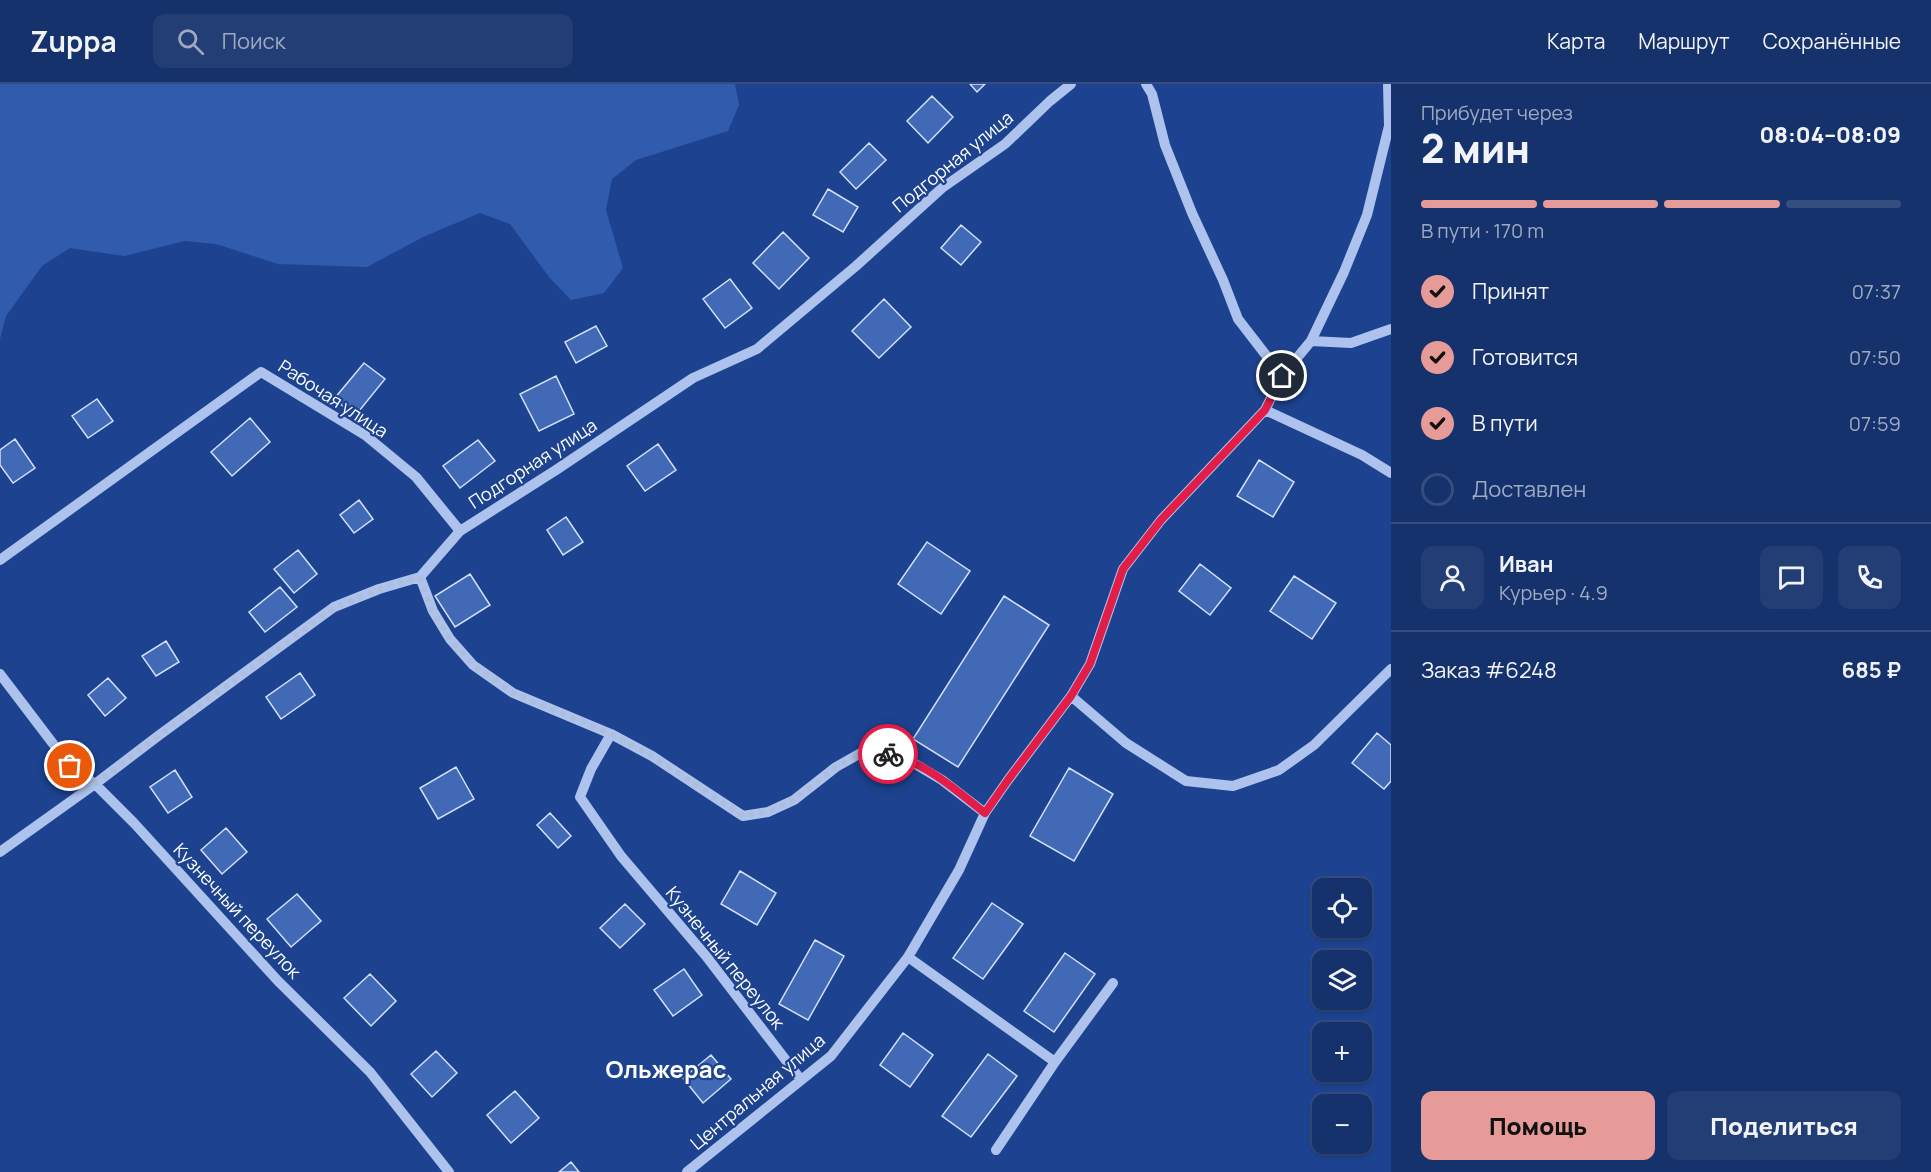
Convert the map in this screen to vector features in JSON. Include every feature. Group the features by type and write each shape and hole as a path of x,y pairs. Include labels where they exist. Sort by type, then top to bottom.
{"street":[{"name":"Подгорная улица","path":"420,577 460,531 693,378 757,349 856,266 942,188 1005,144 1071,84"},
{"path":"1146,84 1152,94 1165,145 1238,319 1282,376"},
{"path":"1388,84 1389,126 1367,215 1344,272 1311,341 1282,376 1265,410 1362,455 1391,473"},
{"path":"1311,341 1351,343 1391,329"},
{"name":"Рабочая улица","path":"0,560 261,372 364,435 416,477 460,531"},
{"name":"Центральная улица","path":"687,1172 831,1056 908,957 959,870 985,813 1071,696 1090,664 1123,569 1161,520 1265,410"},
{"path":"0,852 334,608 380,589 420,577 432,611 450,639 473,665 513,693 611,734 652,756 743,816 768,812 794,800 836,767 866,750 905,758 942,780 985,813"},
{"path":"1071,696 1126,743 1186,782 1233,786 1279,770 1314,745 1391,669"},
{"name":"Кузнечный переулок","path":"0,674 70,766 95,784 142,831 278,981 370,1071 449,1172"},
{"name":"Кузнечный переулок","path":"611,734 591,769 580,797 621,856 706,956 801,1080"},
{"path":"908,957 1055,1062"},
{"path":"996,1150 1055,1062 1113,983"}],"shaded area":[{"path":"0,84 735,84 739,105 728,131 636,160 612,179 606,210 623,268 604,293 571,300 549,277 510,224 480,213 423,237 367,267 278,264 216,244 185,241 124,256 70,248 42,266 6,316 0,339"}],"building":[{"path":"970,84 985,84 977,92"},
{"path":"932,96 953,117 928,143 907,121"},
{"path":"869,143 886,160 856,189 840,172"},
{"path":"828,189 858,207 843,232 813,215"},
{"path":"961,225 981,242 961,265 941,248"},
{"path":"783,232 809,258 779,289 753,263"},
{"path":"730,279 752,308 725,328 703,299"},
{"path":"884,299 911,327 879,358 852,331"},
{"path":"596,326 607,346 576,363 565,342"},
{"path":"364,363 385,379 355,416 334,399"},
{"path":"556,376 574,414 539,431 520,394"},
{"path":"97,399 113,421 88,438 72,416"},
{"path":"250,418 270,442 232,476 211,452"},
{"path":"15,439 35,468 13,483 0,465 0,450"},
{"path":"478,440 495,461 460,488 443,466"},
{"path":"658,444 676,470 645,491 627,466"},
{"path":"1259,460 1294,482 1273,517 1237,496"},
{"path":"359,500 373,519 354,533 340,515"},
{"path":"566,517 583,542 563,555 547,530"},
{"path":"927,542 970,571 941,614 898,584"},
{"path":"298,550 317,574 294,593 274,569"},
{"path":"1200,564 1231,588 1210,615 1179,591"},
{"path":"470,574 490,605 455,627 435,596"},
{"path":"1294,576 1336,603 1312,639 1270,611"},
{"path":"280,587 297,607 265,632 249,612"},
{"path":"1004,596 1049,625 958,767 913,739"},
{"path":"166,641 179,662 156,676 142,656"},
{"path":"300,673 315,695 281,719 266,697"},
{"path":"108,678 126,698 105,716 88,695"},
{"path":"1377,733 1391,745 1391,781 1384,789 1352,763"},
{"path":"456,767 474,799 438,819 420,788"},
{"path":"1069,768 1113,794 1074,861 1030,836"},
{"path":"175,770 192,797 168,813 150,787"},
{"path":"550,813 571,836 558,848 537,825"},
{"path":"226,828 247,852 222,874 201,850"},
{"path":"740,871 776,893 757,925 721,904"},
{"path":"297,894 321,921 291,947 267,919"},
{"path":"992,903 1023,924 983,979 953,958"},
{"path":"625,904 645,924 620,948 600,928"},
{"path":"815,940 844,956 808,1020 779,1004"},
{"path":"1065,953 1095,974 1054,1032 1024,1011"},
{"path":"684,969 702,995 673,1016 654,990"},
{"path":"370,974 396,1001 371,1026 344,998"},
{"path":"903,1033 933,1055 910,1087 880,1065"},
{"path":"436,1051 457,1073 432,1097 411,1074"},
{"path":"988,1054 1017,1076 971,1137 942,1116"},
{"path":"711,1055 731,1079 703,1103 683,1078"},
{"path":"515,1091 539,1118 511,1143 487,1115"},
{"path":"571,1162 579,1172 559,1172"}],"way so far":[{"path":"70,766 95,784 334,608 380,589 420,577 432,611 450,639 473,665 513,693 611,734 652,756 743,816 768,812 794,800 836,767 866,750 888,754"}],"district":[{"name":"Ольжерас","path":"666,1070"}],"route":[{"path":"888,754 905,758 942,780 985,813 1071,696 1090,664 1123,569 1161,520 1265,410 1282,376"}]}
